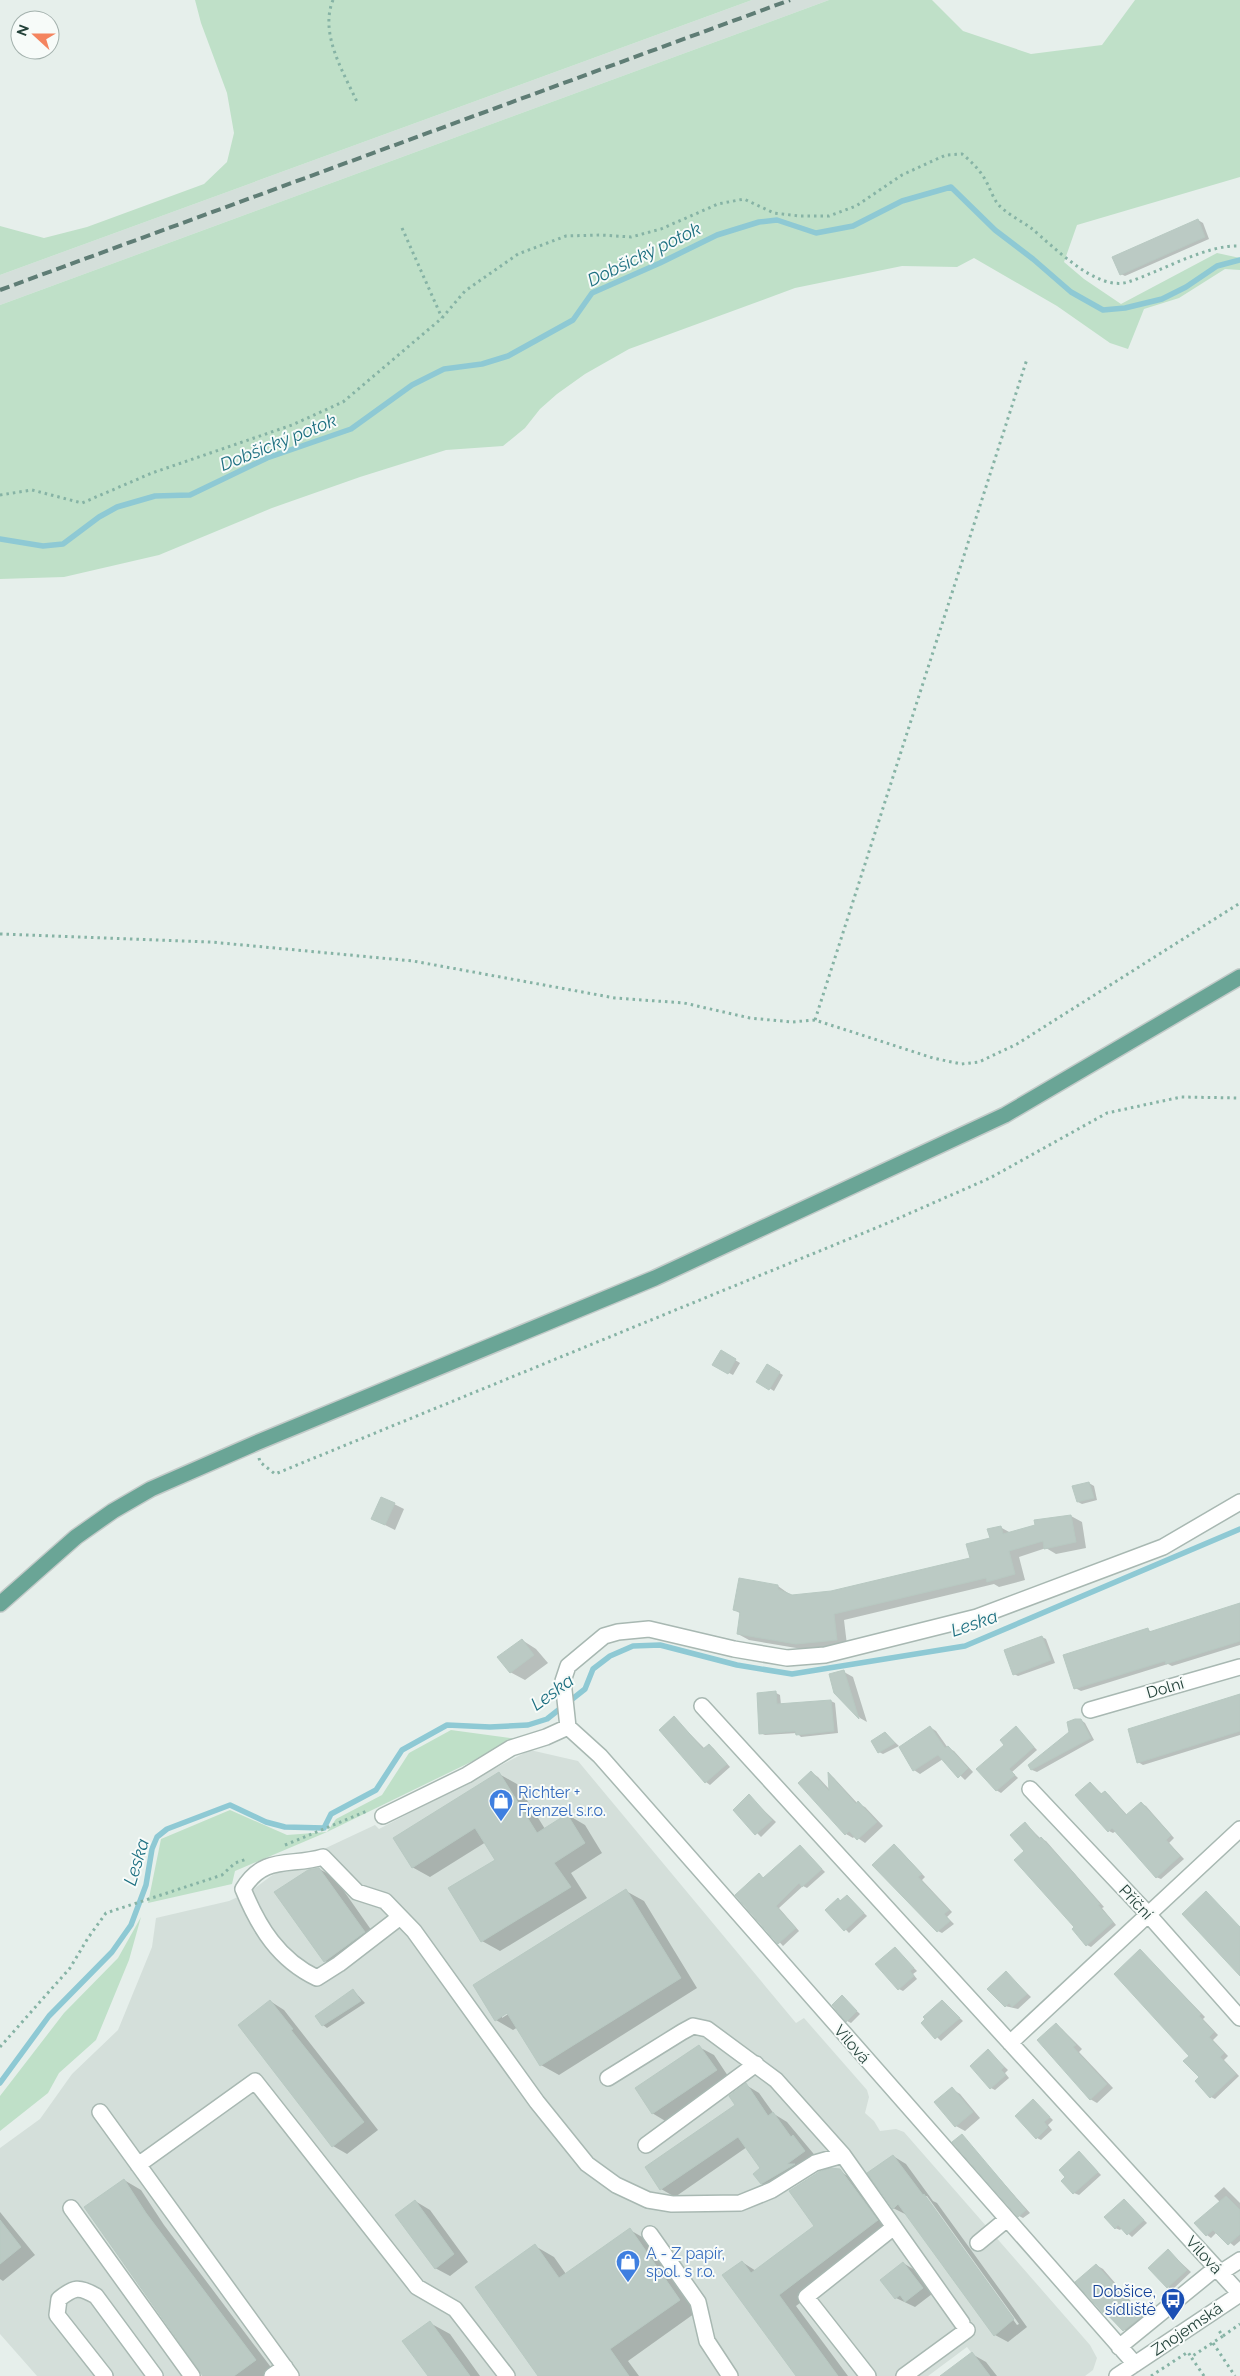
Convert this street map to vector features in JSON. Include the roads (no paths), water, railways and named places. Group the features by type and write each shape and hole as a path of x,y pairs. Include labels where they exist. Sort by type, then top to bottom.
{"main road":[{"path":"0,1604 76,1537 113,1511 151,1489 256,1443 655,1278 1005,1115 1240,977"}],"street":[{"path":"383,1816 467,1775 511,1748 546,1737 568,1722 563,1681 568,1666 592,1644 604,1636 618,1632 649,1629 734,1649 787,1658 825,1655 977,1617 1163,1546 1240,1502"},
{"name":"Dolní","path":"1090,1710 1240,1667"},
{"name":"Vilová","path":"702,1706 1240,2294"},
{"name":"Vilová","path":"568,1722 1135,2364"},
{"name":"Příční","path":"1030,1789 1147,1913 1240,2018"},
{"path":"1010,2043 1147,1913 1240,1829"},
{"path":"400,1916 339,1964 317,1978 288,1960 269,1940 243,1889 250,1878 270,1865 291,1861 310,1861 323,1857 357,1892 385,1901 400,1916 414,1931 537,2102 587,2164 616,2185 648,2200 672,2204 740,2203 772,2190 815,2163 843,2155"},
{"path":"608,2078 693,2026 707,2029 776,2080 843,2155 965,2327 904,2376"},
{"path":"646,2145 756,2064"},
{"path":"138,2165 255,2081 417,2287 455,2309 507,2376"},
{"path":"100,2112 288,2372 272,2376"},
{"path":"71,2208 192,2376"},
{"path":"978,2243 1007,2219"},
{"path":"868,2376 806,2297 894,2228"},
{"path":"650,2234 698,2302 707,2340 730,2376"},
{"path":"1120,2346 1218,2270 1240,2260"},
{"path":"105,2376 57,2315 59,2299 71,2290 84,2289 96,2296 155,2376"},
{"name":"Znojemská","path":"1117,2376 1240,2294"}],"waterway":[{"name":"Dobšický potok","path":"0,539 43,546 63,544 99,517 117,507 155,496 190,495 267,458 351,429 412,385 444,369 482,364 508,356 573,320 592,293 717,235 759,222 777,220 816,233 853,226 902,201 951,187 995,230 1033,259 1071,292 1103,310 1125,308 1162,299 1186,287 1217,266 1240,260"},
{"name":"Leska","path":"0,2083 49,2016 112,1952 131,1925 146,1885 152,1849 157,1837 167,1829 230,1805 266,1822 285,1827 324,1828 331,1814 376,1790 402,1750 447,1725 490,1727 528,1725 547,1719 585,1689 593,1669 610,1656 633,1646 660,1645 737,1665 792,1674 965,1646 1240,1529"}],"railway":[{"path":"0,290 790,0"}],"place":[{"name":"Richter + Frenzel s.r.o.","path":"501,1822"},
{"name":"A - Z papír, spol. s r.o.","path":"628,2283"},
{"name":"Dobšice, sídliště","path":"1173,2321"}]}
